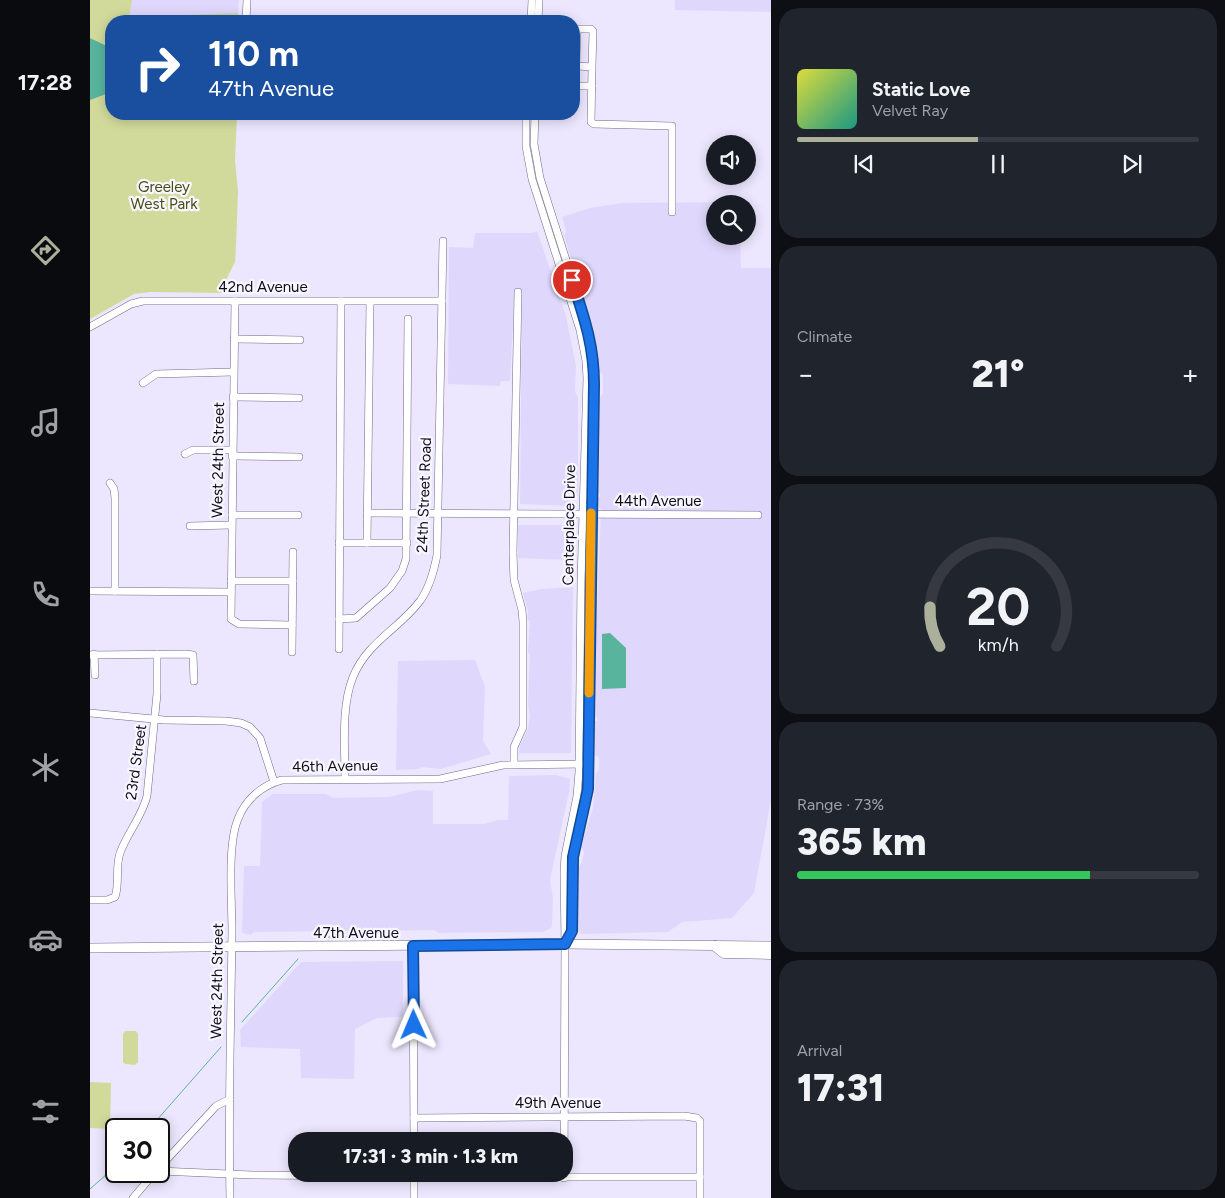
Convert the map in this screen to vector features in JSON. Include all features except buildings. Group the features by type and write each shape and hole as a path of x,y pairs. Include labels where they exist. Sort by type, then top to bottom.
{"highway":[{"path":"716,946 724,953 771,954"}],"main road":[{"name":"47th Avenue","path":"90,948 565,944 771,946"}],"street":[{"path":"246,15 247,0"},
{"path":"531,15 532,0"},
{"path":"538,15 539,0"},
{"path":"580,29 591,29 593,31 591,122 594,124 672,126 672,212"},
{"path":"580,66 592,67"},
{"path":"580,86 592,86"},
{"name":"Centerplace Drive","path":"526,120 526,146 532,179 580,330 586,361 588,789 573,857 572,931 565,944"},
{"name":"Centerplace Drive","path":"535,120 534,144 540,178 588,329 594,361 581,612 580,764 577,796 565,856 565,1132"},
{"name":"24th Street Road","path":"345,779 346,707 352,678 365,655 376,642 421,600 429,586 437,555 443,241"},
{"path":"514,764 514,747 523,728 522,610 514,580 518,292"},
{"name":"42nd Avenue","path":"90,327 131,304 143,301 442,301"},
{"name":"West 24th Street","path":"235,301 231,526 232,619 239,624 292,625"},
{"path":"338,649 341,301"},
{"path":"191,302 191,311"},
{"path":"367,543 370,302"},
{"path":"110,316 115,324"},
{"path":"339,619 356,618 390,588 402,571 407,555 408,319"},
{"path":"234,339 300,340"},
{"path":"143,383 156,374 233,372"},
{"path":"233,398 299,398"},
{"path":"185,454 194,450 298,457"},
{"path":"110,483 114,489 115,498 115,591"},
{"name":"44th Avenue","path":"367,513 758,515"},
{"path":"232,515 298,515"},
{"path":"190,526 231,526"},
{"path":"339,543 407,543"},
{"path":"292,652 293,552"},
{"path":"231,581 293,581"},
{"path":"90,592 231,592"},
{"path":"95,676 92,654 193,655 194,681"},
{"name":"23rd Street","path":"90,900 107,900 115,897 118,890 119,855 144,807 147,796 157,694 157,654"},
{"name":"46th Avenue","path":"90,713 155,719 241,722 250,727 260,738 274,782 282,780 440,779 496,766 514,764 588,764"},
{"name":"West 24th Street","path":"230,1198 233,848 238,819 246,804 254,795 274,782"},
{"path":"413,946 414,1132"},
{"path":"170,1157 216,1106 230,1099"},
{"name":"49th Avenue","path":"414,1118 565,1116 684,1116 697,1118 700,1121 700,1177"},
{"path":"170,1171 288,1175"},
{"path":"573,1178 700,1177 700,1198"},
{"path":"414,1182 414,1198"},
{"path":"133,1198 146,1183"}],"shaded area":[{"path":"90,0 239,0 238,13 105,15 105,18 90,19"},
{"path":"675,0 771,0 771,12 675,10"},
{"path":"90,38 105,45 105,94 90,100"},
{"path":"706,202 706,245 740,245 741,268 771,268 771,800 754,893 732,918 682,922 668,932 581,934 578,930 578,868 584,853 581,846 593,808 596,773 599,770 599,757 594,755 594,721 597,721 597,717 595,716 596,697 594,695 601,509 598,507 598,497 600,497 600,493 598,493 599,399 603,393 603,375 600,372 594,331 564,236 566,231 562,217 590,208 622,203"},
{"path":"537,231 566,316 576,366 575,392 578,397 578,496 568,506 520,504 522,298 514,301 510,381 501,381 500,386 448,384 449,247 473,248 475,233 531,233"},
{"path":"518,525 573,525 573,560 518,558"},
{"path":"573,587 571,753 519,753 520,745 528,729 530,716 528,704 530,654 528,652 530,621 528,620 528,611 523,593 542,589"},
{"path":"610,633 626,648 626,688 602,689 602,634"},
{"path":"475,660 485,687 483,741 491,754 441,769 421,767 419,769 396,770 398,661"},
{"path":"556,775 570,779 569,792 550,880 553,898 551,928 543,932 439,933 434,930 254,932 251,935 242,933 244,866 260,866 262,802 273,794 326,794 333,798 389,797 418,790 433,791 433,824 484,824 498,820 508,820 509,776"},
{"path":"403,961 403,1015 401,1017 377,1018 355,1029 354,1079 301,1078 300,1049 241,1047 240,1030 301,962"}],"green space":[{"name":"Greeley West Park","path":"90,0 132,0 129,15 105,15 105,120 237,120 235,160 238,191 235,262 226,280 227,293 150,292 134,294 90,319"},
{"name":"Greeley West Park","path":"238,13 238,15 184,15"},
{"path":"125,1031 136,1031 138,1034 138,1062 135,1065 123,1062 123,1034"},
{"path":"90,1082 111,1083 110,1118 105,1118 105,1129 90,1128"}],"waterway":[{"path":"320,937 366,937"},
{"path":"242,1022 298,959"},
{"path":"159,1118 221,1047"},
{"path":"90,1189 105,1176"}],"slow traffic":[{"path":"589,693 591,513"}],"route":[{"path":"414,1025 413,946 565,944 572,931 573,857 588,789 594,384 594,361 588,329 572,280"}]}
